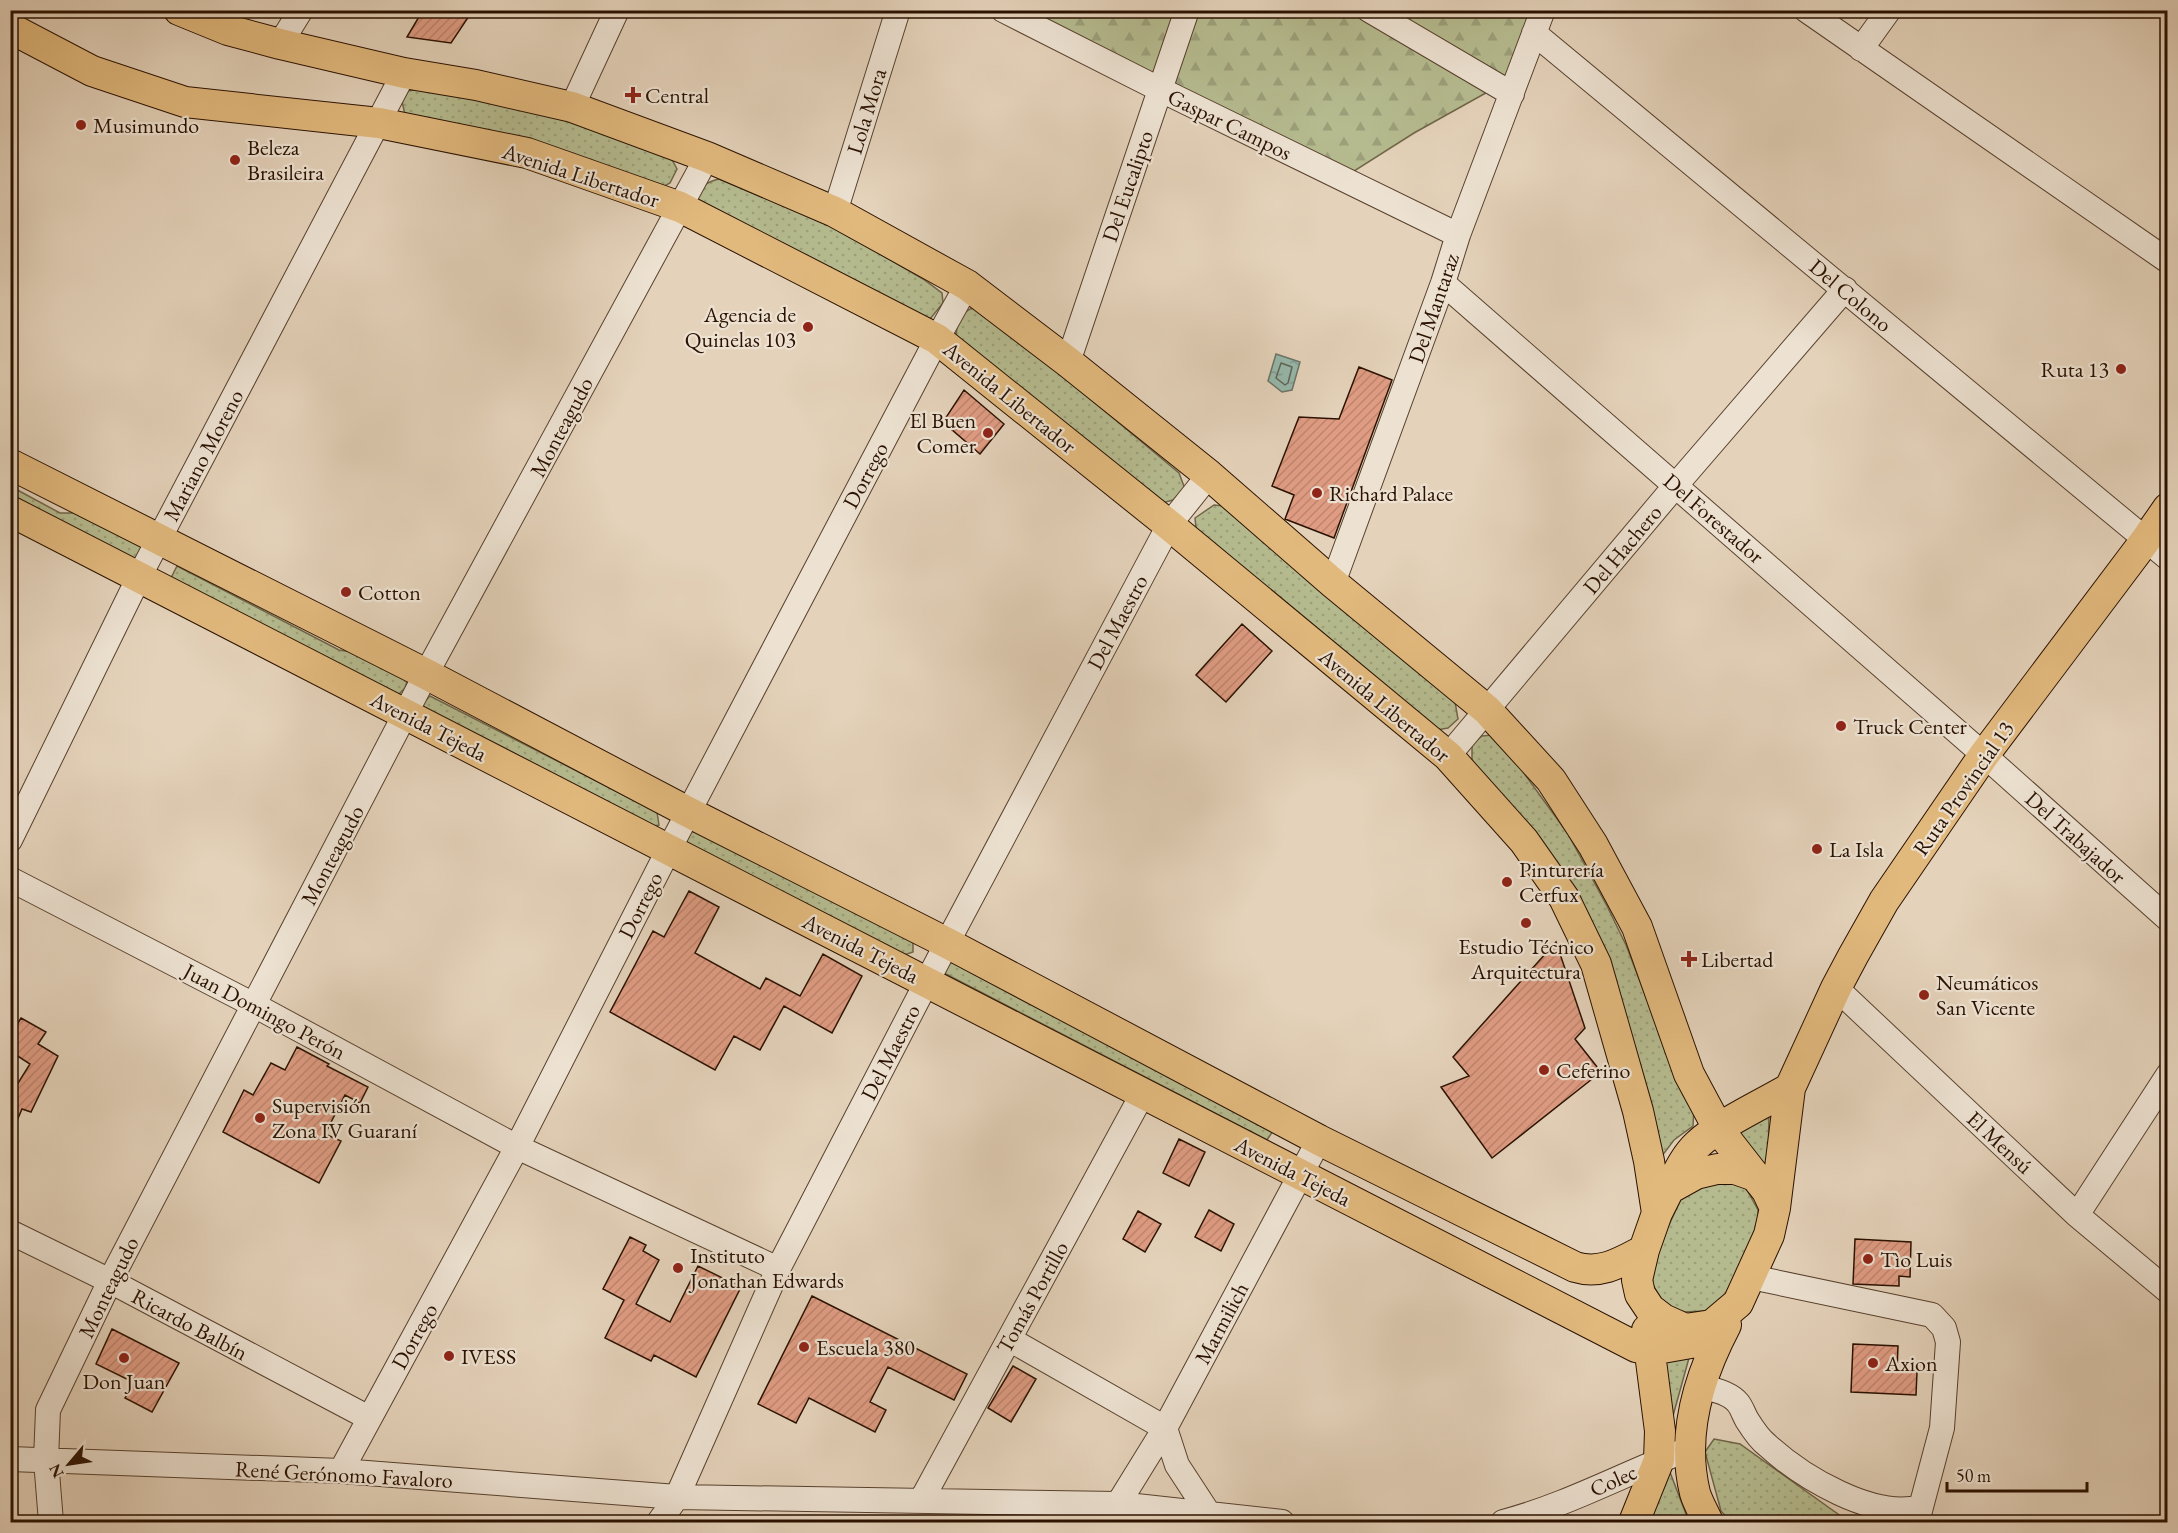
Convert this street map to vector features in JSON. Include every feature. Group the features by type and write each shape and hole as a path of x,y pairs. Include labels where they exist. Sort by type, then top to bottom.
{"main road":[{"path":"179,10 228,30 280,44 404,73 476,85 572,107 707,157 835,212 967,285 1068,362 1209,475 1333,583 1487,710 1551,780 1593,845 1637,927 1689,1074 1719,1130 1767,1191 1775,1208 1769,1235 1751,1277 1719,1338 1693,1408 1689,1449 1695,1493 1708,1522"},
{"name":"Avenida Libertador","path":"10,28 92,71 185,102 379,123 527,153 680,207 937,339 1169,525 1448,756 1524,841 1564,898 1596,964 1663,1201"},
{"name":"Avenida Tejeda","path":"10,464 426,674 688,812 947,943 1319,1140 1575,1267 1587,1271 1610,1268 1644,1250"},
{"name":"Ruta Provincial 13","path":"1775,1208 1790,1088 1836,988 1884,901 1984,755 2156,550 2168,508"},
{"name":"Avenida Tejeda","path":"10,512 1636,1347 1651,1350 1719,1338"},
{"path":"1634,1522 1659,1460 1660,1431 1651,1350 1637,1280 1644,1250 1663,1201 1685,1159 1697,1145 1790,1088"},
{"path":"1663,1201 1696,1174 1717,1169 1735,1169 1755,1176"},
{"path":"1640,1294 1650,1309 1663,1319 1685,1329 1712,1325 1738,1303"}],"street":[{"path":"280,44 302,10"},
{"path":"572,107 617,10"},
{"name":"Lola Mora","path":"835,212 898,10"},
{"name":"Gaspar Campos","path":"1003,10 1458,235"},
{"name":"Del Eucalipto","path":"1068,362 1187,10"},
{"path":"1369,10 1512,94"},
{"name":"Del Mantaraz","path":"1333,583 1443,283 1458,235 1543,10"},
{"path":"1806,10 2168,261"},
{"path":"1862,49 1889,10"},
{"name":"Del Colono","path":"1534,33 1845,289 2156,550"},
{"name":"Mariano Moreno","path":"10,840 139,577 404,73"},
{"name":"Monteagudo","path":"51,1522 46,1460 48,1410 110,1281 426,674 707,157"},
{"name":"Del Forestador","path":"1443,283 1984,755"},
{"name":"Dorrego","path":"341,1471 517,1147 688,812 967,285"},
{"name":"Del Hachero","path":"1448,756 1676,485 1845,289"},
{"name":"Del Maestro","path":"659,1522 677,1497 778,1269 927,981 1169,525 1209,475"},
{"name":"Del Trabajador","path":"1984,755 2168,919"},
{"name":"Juan Domingo Perón","path":"10,879 254,1005 517,1147 778,1269"},
{"name":"El Mensú","path":"1836,988 2077,1215 2168,1291"},
{"path":"2077,1215 2168,1075"},
{"name":"Tomás Portillo","path":"921,1501 1143,1093"},
{"name":"Marmilich","path":"1118,1504 1165,1428 1319,1140"},
{"name":"Ricardo Balbín","path":"10,1232 110,1281 369,1418"},
{"path":"1701,1387 1719,1391 1738,1402 1746,1419 1766,1444 1806,1474 1838,1492 1874,1506 1909,1511 1919,1515 1942,1428 1948,1342 1944,1328 1932,1315 1751,1277"},
{"path":"1009,1339 1165,1428 1178,1465 1209,1514"},
{"name":"Colec","path":"1503,1522 1538,1513 1689,1449"},
{"name":"René Gerónomo Favaloro","path":"10,1459 341,1471 677,1497"},
{"path":"682,1522 677,1497 1118,1504 1282,1522"}],"green space":[{"path":"1021,11 1538,11 1511,79 1414,133 1348,175"},
{"path":"425,88 532,110 669,154 677,169 670,183 659,189 618,171 489,130 405,115 402,101 408,91"},
{"path":"719,179 834,227 923,279 942,293 943,303 930,319 703,210 697,199 700,191 707,183"},
{"path":"980,307 1179,473 1185,489 1173,500 1162,503 955,340 959,316 970,309"},
{"path":"10,486 60,513 76,513 142,547 139,556 131,563 11,503"},
{"path":"1214,505 1224,506 1454,696 1458,719 1448,728 1437,730 1196,528 1195,518"},
{"path":"177,566 339,650 358,653 408,678 405,688 398,695 169,582"},
{"path":"430,696 657,812 659,825 652,829 424,711 423,703"},
{"path":"1492,735 1502,743 1568,834 1626,945 1670,1060 1694,1107 1693,1126 1674,1140 1662,1156 1586,918 1472,762 1472,744 1482,736"},
{"path":"685,829 696,832 913,941 913,952 904,955 682,842"},
{"path":"948,960 1273,1131 1267,1140 942,972"},
{"path":"1769,1110 1768,1176 1738,1130"},
{"path":"1725,1180 1746,1188 1758,1210 1758,1233 1723,1299 1708,1311 1681,1312 1663,1303 1651,1281 1652,1261 1683,1195 1707,1183"},
{"path":"1689,1358 1671,1423 1659,1361"},
{"path":"1714,1439 1740,1444 1849,1522 1731,1522 1721,1511 1705,1452"},
{"path":"1668,1467 1689,1522 1647,1522 1658,1503"}],"water":[{"path":"1276,354 1300,362 1292,390 1282,392 1268,381"}],"building":[{"path":"423,10 473,10 451,43 407,37"},
{"path":"1359,367 1392,380 1334,538 1285,519 1294,495 1272,486 1299,417 1339,419"},
{"path":"964,390 1004,424 980,454 943,422"},
{"path":"1242,624 1272,651 1226,702 1196,675"},
{"path":"689,891 719,907 695,953 760,989 766,978 800,996 823,954 862,976 832,1033 784,1006 760,1050 734,1036 715,1070 610,1012 653,931 664,937"},
{"path":"1556,942 1585,1028 1575,1039 1601,1072 1492,1158 1441,1087 1469,1076 1453,1057"},
{"path":"21,1018 46,1032 38,1044 58,1056 31,1112 22,1109 10,1137 10,1096 30,1064 10,1051 10,1036"},
{"path":"297,1047 329,1064 327,1066 368,1087 360,1103 345,1095 325,1134 341,1141 319,1183 223,1132 244,1090 253,1095 271,1063 285,1070"},
{"path":"1179,1139 1205,1152 1189,1186 1163,1173"},
{"path":"1209,1210 1234,1224 1221,1251 1195,1237"},
{"path":"1138,1211 1161,1224 1145,1252 1123,1239"},
{"path":"630,1237 646,1245 643,1251 659,1260 636,1304 670,1322 698,1266 741,1287 696,1377 654,1355 651,1361 605,1338 624,1300 603,1289"},
{"path":"1855,1239 1911,1242 1910,1277 1899,1276 1899,1286 1853,1284"},
{"path":"812,1296 967,1374 954,1400 888,1367 870,1402 886,1410 875,1432 809,1398 796,1423 758,1404"},
{"path":"112,1329 179,1363 152,1412 125,1398 135,1383 96,1364"},
{"path":"1853,1344 1898,1346 1897,1371 1917,1372 1916,1395 1851,1392"},
{"path":"1013,1366 1036,1379 1011,1422 988,1408"}],"place":[{"name":"Central","path":"633,95"},
{"name":"Musimundo","path":"81,125"},
{"name":"Beleza Brasileira","path":"235,160"},
{"name":"Agencia de Quinelas 103","path":"808,327"},
{"name":"Ruta 13","path":"2121,369"},
{"name":"El Buen Comer","path":"988,433"},
{"name":"Richard Palace","path":"1317,493"},
{"name":"Cotton","path":"346,592"},
{"name":"Truck Center","path":"1841,726"},
{"name":"La Isla","path":"1817,849"},
{"name":"Pinturería Cerfux","path":"1507,882"},
{"name":"Estudio Técnico Arquitectura","path":"1526,923"},
{"name":"Libertad","path":"1689,959"},
{"name":"Neumáticos San Vicente","path":"1924,995"},
{"name":"Ceferino","path":"1544,1070"},
{"name":"Supervisión Zona IV Guaraní","path":"260,1118"},
{"name":"Tìo Luis","path":"1868,1259"},
{"name":"Instituto Jonathan Edwards","path":"678,1268"},
{"name":"Escuela 380","path":"804,1347"},
{"name":"IVESS","path":"449,1356"},
{"name":"Don Juan","path":"124,1358"},
{"name":"Axion","path":"1873,1363"}]}
